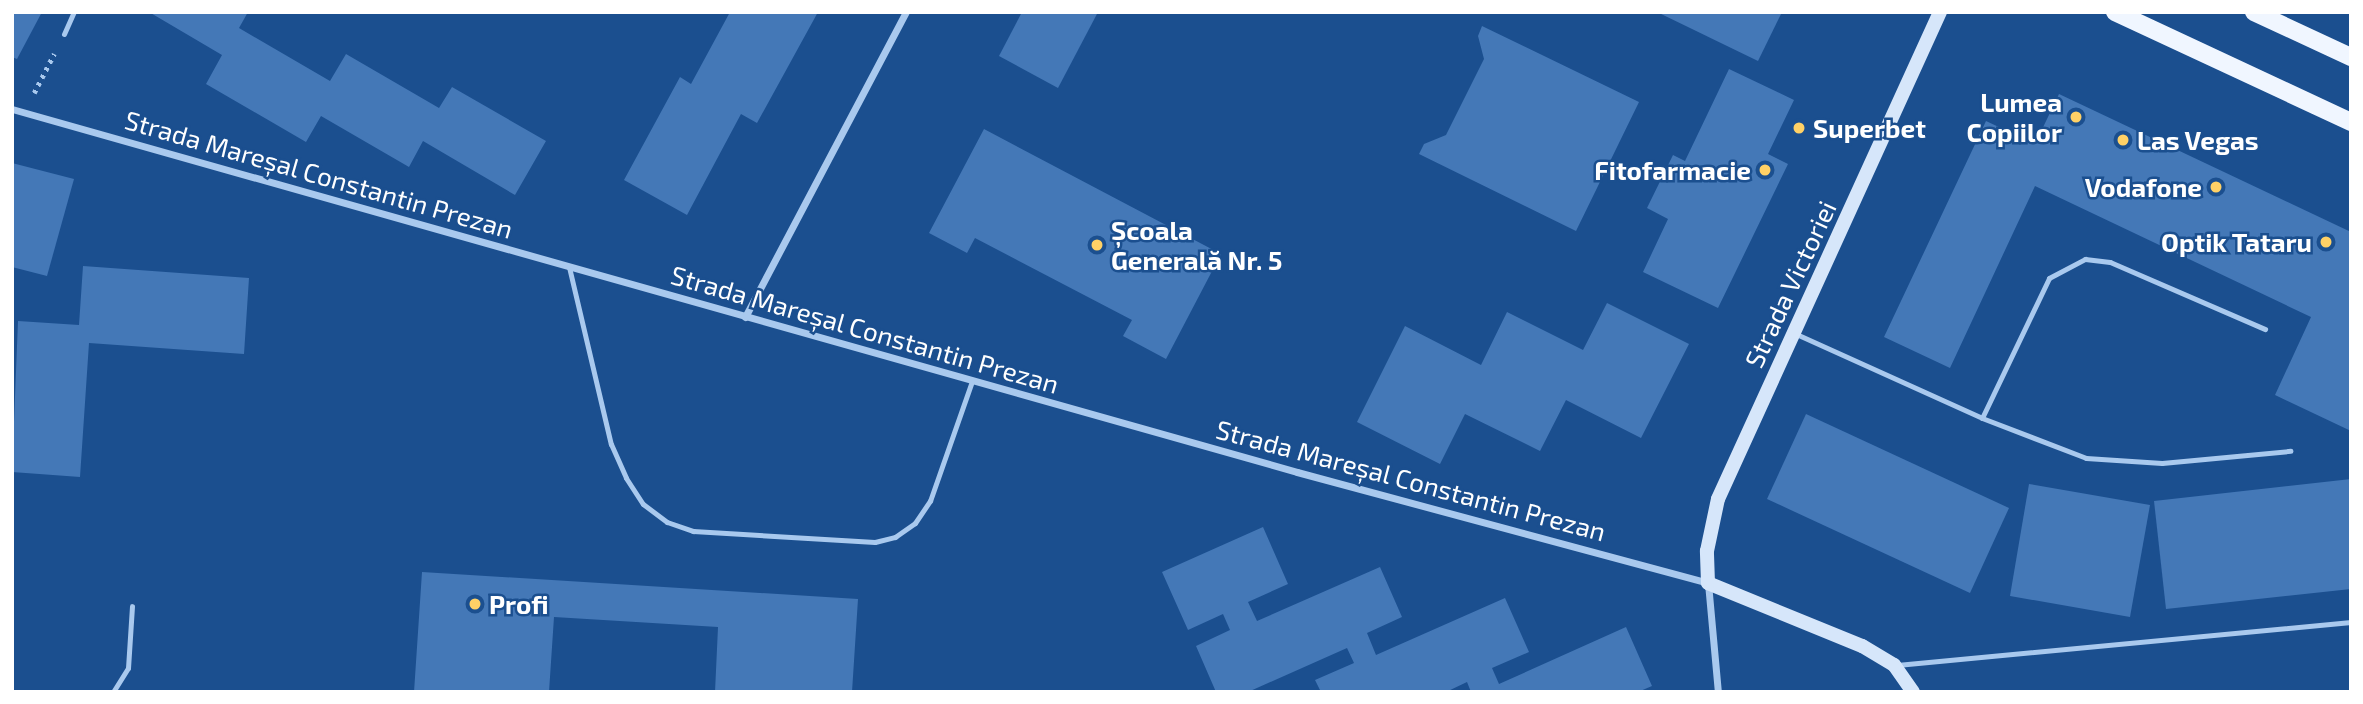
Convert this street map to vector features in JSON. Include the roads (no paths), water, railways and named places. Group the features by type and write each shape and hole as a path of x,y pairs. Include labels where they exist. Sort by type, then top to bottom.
{"main road":[{"path":"2115,12 2351,122"},
{"path":"2253,12 2351,57"}],"street":[{"path":"745,317 906,12"},
{"name":"Strada Victoriei","path":"1708,583 1710,525 1718,499 1940,12"},
{"name":"Strada Mareșal Constantin Prezan","path":"12,109 972,381 1708,583"},
{"path":"1718,692 1708,583 1826,629 1895,666 1913,692"}],"lane":[{"path":"64,34 74,12"},
{"path":"1982,418 2049,278 2085,259 2110,262 2265,328"},
{"path":"569,267 611,444 626,478 643,504 667,522 693,531 875,542 895,537 915,523 930,501 972,381"},
{"path":"1794,333 2040,443 2118,463 2290,451"},
{"path":"113,692 128,668 132,606"},
{"path":"1895,666 2351,622"}],"place":[{"name":"Lumea Copiilor","path":"2076,117"},
{"name":"Superbet","path":"1799,128"},
{"name":"Las Vegas","path":"2123,140"},
{"name":"Fitofarmacie","path":"1765,170"},
{"name":"Vodafone","path":"2216,187"},
{"name":"Optik Tataru","path":"2326,242"},
{"name":"Școala Generală Nr. 5","path":"1097,245"},
{"name":"Profi","path":"475,604"}]}
